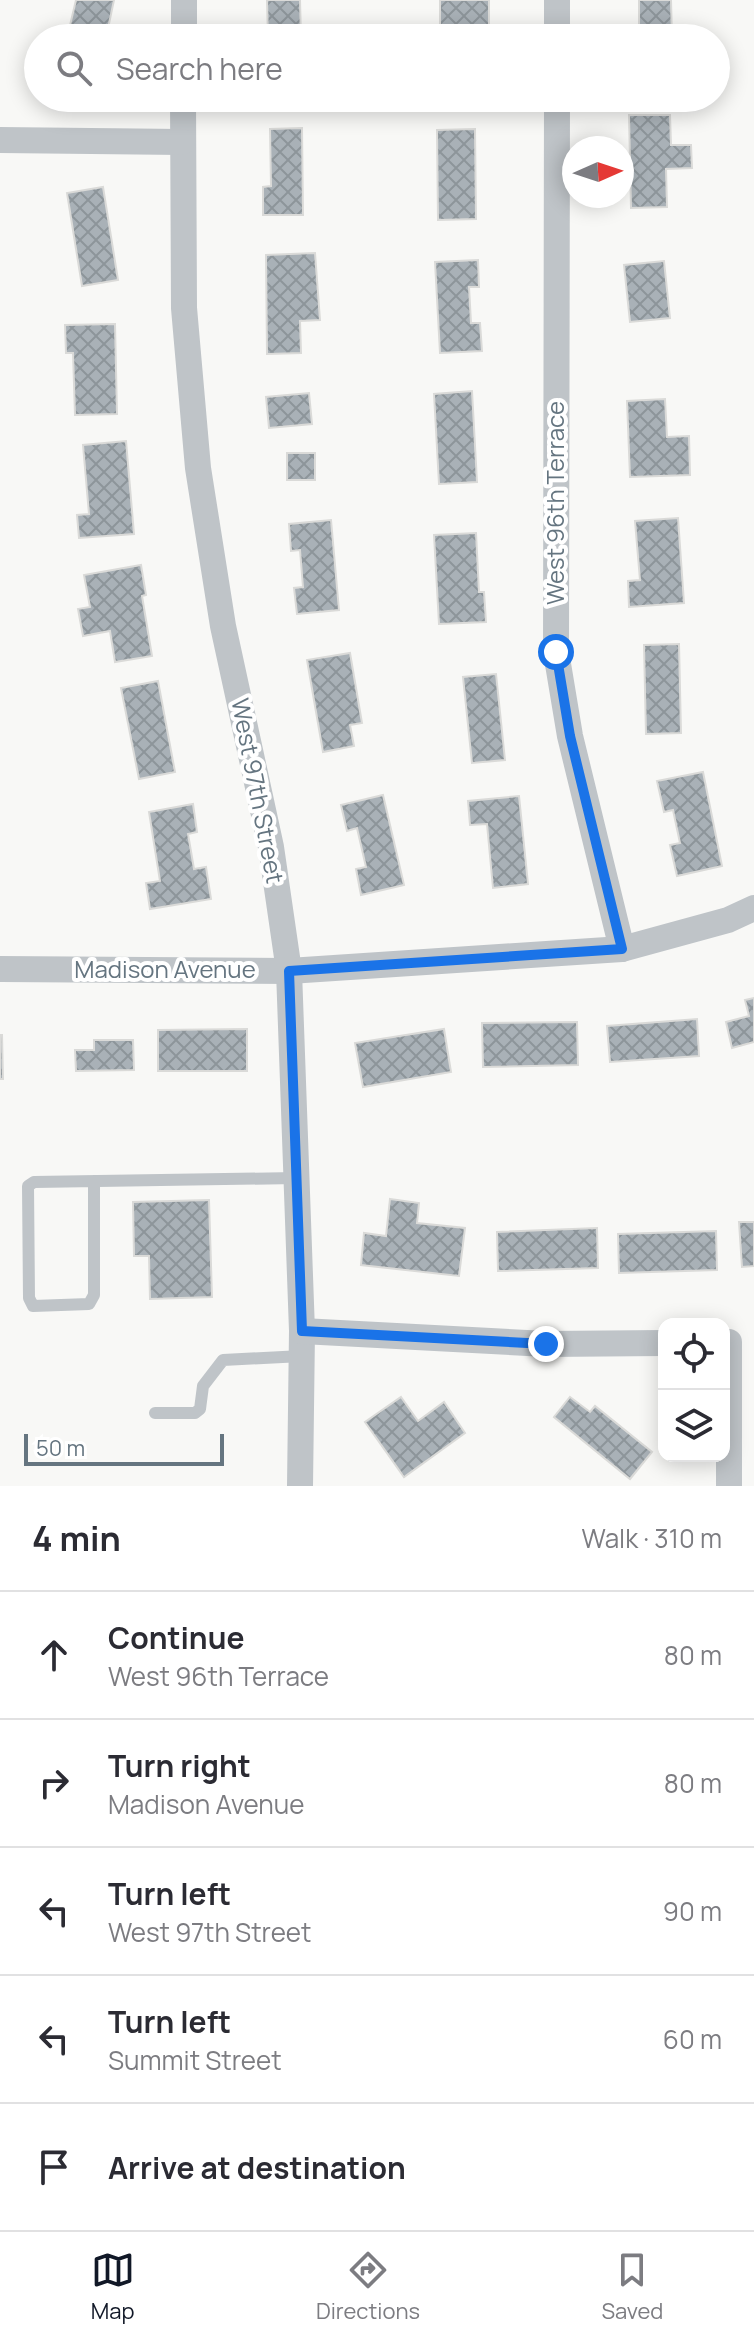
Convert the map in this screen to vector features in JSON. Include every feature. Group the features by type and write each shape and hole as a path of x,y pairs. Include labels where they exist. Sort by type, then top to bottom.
{"street":[{"path":"184,0 184,24"},
{"path":"557,0 557,24"},
{"name":"West 97th Street","path":"183,112 184,308 198,468 223,626 271,847 289,971 302,1344 300,1486"},
{"name":"West 96th Terrace","path":"557,112 556,652 570,736 622,949"},
{"path":"0,140 182,142"},
{"name":"Madison Avenue","path":"0,969 289,971 622,949 728,920 754,908"},
{"path":"729,1486 736,1342"},
{"path":"302,1344 658,1343"}],"lane":[{"path":"94,1181 94,1295 89,1304 33,1306 29,1298 28,1186 34,1182 94,1181 296,1178"},
{"path":"155,1413 195,1413 200,1409 203,1386 223,1360 302,1344"}],"building":[{"path":"76,0 114,0 109,24 70,24"},
{"path":"267,0 300,0 301,24 268,24"},
{"path":"440,0 489,0 489,24 440,24"},
{"path":"639,0 671,0 672,24 639,24"},
{"path":"629,115 670,115 671,145 691,145 692,168 666,169 667,207 634,208 634,136 629,136"},
{"path":"302,128 303,215 263,215 263,187 271,186 270,129"},
{"path":"475,129 476,219 438,220 437,130"},
{"path":"103,187 118,280 82,286 67,193"},
{"path":"315,253 320,320 300,321 301,353 267,354 266,255"},
{"path":"478,260 479,287 469,287 471,323 480,323 482,351 440,353 435,262"},
{"path":"664,261 670,318 630,322 624,265"},
{"path":"115,324 117,414 75,415 73,353 66,353 65,325"},
{"path":"472,391 477,482 439,484 434,394"},
{"path":"309,393 312,424 269,428 266,397"},
{"path":"665,399 667,437 689,436 690,475 630,477 627,401"},
{"path":"126,441 134,534 79,538 77,515 89,514 83,445"},
{"path":"287,453 315,453 315,480 287,480"},
{"path":"678,518 684,603 629,607 628,581 640,580 635,521"},
{"path":"331,520 339,610 297,614 294,588 303,587 300,550 291,551 289,524"},
{"path":"476,533 479,592 484,592 486,622 439,624 434,535"},
{"path":"141,565 146,595 142,596 152,656 115,662 110,631 83,636 78,609 90,607 84,575"},
{"path":"679,644 681,733 646,734 644,645"},
{"path":"350,653 362,723 350,725 354,746 323,752 307,660"},
{"path":"496,674 505,760 472,763 463,677"},
{"path":"158,681 175,772 139,779 121,688"},
{"path":"703,772 722,866 677,876 670,845 680,843 673,810 664,812 657,781"},
{"path":"383,795 404,885 361,895 356,869 366,867 357,828 347,831 341,805"},
{"path":"519,796 528,884 493,888 487,824 470,825 468,801"},
{"path":"193,804 197,832 188,834 194,869 206,867 211,899 150,909 146,883 160,881 149,812"},
{"path":"754,998 754,1042 732,1048 726,1022 749,1016 745,1000"},
{"path":"697,1019 699,1056 610,1062 607,1026"},
{"path":"577,1022 578,1065 483,1067 482,1023"},
{"path":"247,1029 247,1071 158,1071 158,1030"},
{"path":"444,1029 451,1072 363,1087 355,1043"},
{"path":"2,1035 3,1079 0,1079"},
{"path":"94,1040 133,1040 134,1070 76,1071 75,1050 94,1050"},
{"path":"390,1199 419,1203 417,1223 465,1228 459,1276 361,1265 364,1233 386,1236"},
{"path":"209,1200 212,1297 150,1299 149,1256 134,1256 133,1202"},
{"path":"739,1222 754,1222 754,1266 742,1267"},
{"path":"597,1228 598,1268 498,1271 497,1232"},
{"path":"716,1231 717,1270 619,1273 618,1234"},
{"path":"401,1397 418,1421 444,1402 465,1433 404,1477 365,1422"},
{"path":"570,1397 590,1412 595,1406 652,1452 630,1479 554,1417"}],"route":[{"path":"546,1344 302,1331 289,971 622,949 570,736 556,652"}]}
